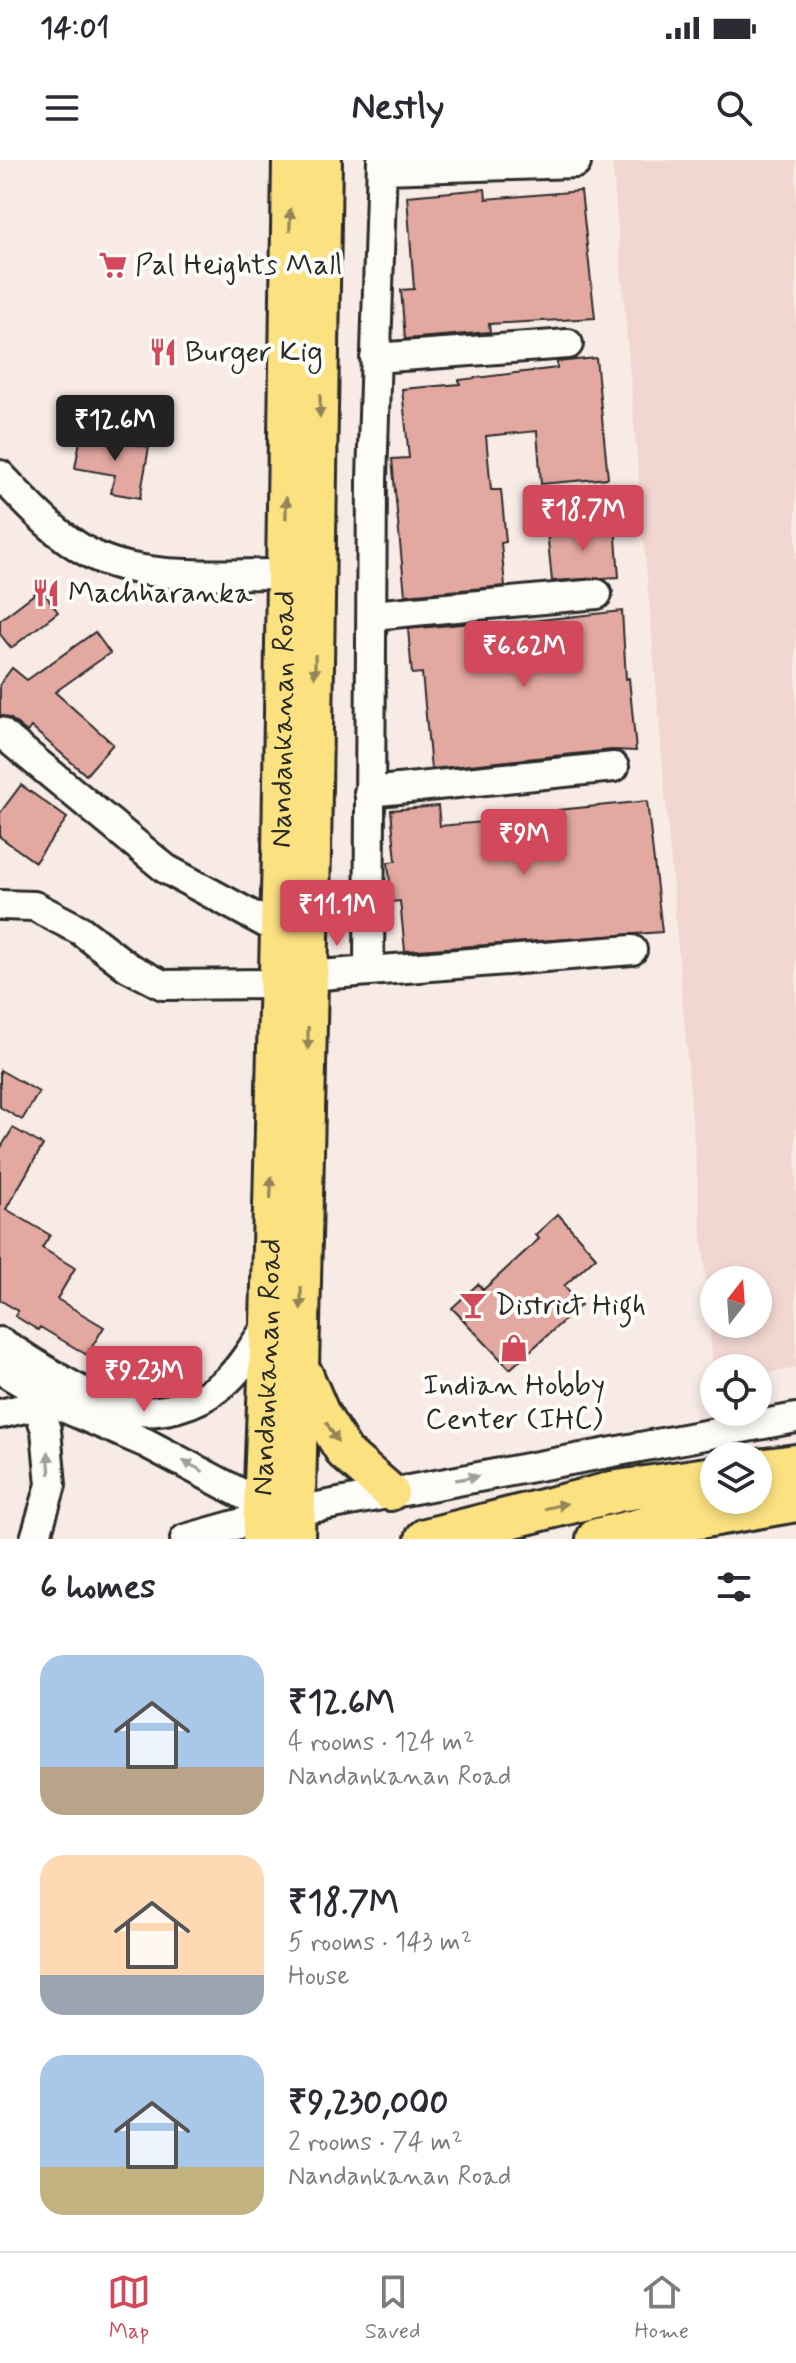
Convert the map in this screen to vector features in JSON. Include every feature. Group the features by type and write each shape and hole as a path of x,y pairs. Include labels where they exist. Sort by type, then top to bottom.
{"highway":[{"path":"772,1468 796,1465"},
{"path":"426,1539 618,1491 700,1479"},
{"path":"597,1539 796,1501"}],"main road":[{"name":"Nandankanan Road","path":"291,160 279,930 293,980 299,1361 296,1525"},
{"name":"Nandankanan Road","path":"261,1520 269,1324 293,980 323,160"},
{"path":"299,1361 321,1414 345,1453 390,1492"}],"street":[{"path":"369,971 375,358 382,165 576,163"},
{"path":"375,358 568,344"},
{"path":"0,475 48,524 89,554 127,567 181,573 285,574"},
{"path":"372,615 597,594"},
{"path":"0,732 166,869 279,930"},
{"path":"369,792 614,767"},
{"path":"0,905 34,906 80,930 128,967 163,985 293,980 632,950"},
{"path":"0,1342 80,1390 126,1409 168,1410 200,1399 226,1382 269,1324"},
{"path":"0,1369 34,1396 186,1462 261,1520"},
{"path":"0,1414 34,1396"},
{"path":"34,1396 46,1430 51,1485 35,1539"},
{"path":"296,1525 390,1492 796,1418"},
{"path":"185,1539 261,1520"}],"shaded area":[{"path":"612,160 796,160 796,1368 772,1372 772,1354 712,1354 710,1338 772,1338 772,1266 704,1266"}],"building":[{"path":"485,189 486,199 581,191 595,318 489,324 490,332 405,339 401,290 414,289 407,196"},
{"path":"596,358 608,478 541,484 537,431 486,436 491,490 501,490 506,542 501,543 505,586 405,595 392,459 409,458 402,389 460,384 459,380 557,368 557,362"},
{"path":"81,435 149,447 140,498 111,493 115,475 75,468"},
{"path":"615,525 619,577 552,581 547,531"},
{"path":"41,589 58,612 11,648 0,634 0,620"},
{"path":"622,611 626,679 629,678 636,751 612,750 431,769 422,673 412,674 408,629 522,622"},
{"path":"95,632 110,653 55,692 113,744 86,775 31,727 27,732 11,719 0,715 0,684 12,668 27,680"},
{"path":"21,785 67,818 35,862 0,837 0,813"},
{"path":"647,801 662,932 405,951 400,901 392,902 388,862 396,861 391,810 438,806 440,826 559,815 558,810"},
{"path":"0,1070 39,1092 22,1120 0,1107"},
{"path":"13,1128 43,1145 6,1209 50,1235 42,1248 75,1268 57,1299 104,1327 87,1355 15,1316 18,1311 0,1300 0,1149"},
{"path":"558,1214 596,1257 564,1286 581,1305 510,1369 452,1308 478,1284 483,1290 539,1239 535,1235"}],"place":[{"name":"Pal Heights Mall","path":"113,265"},
{"name":"Burger Kig","path":"163,352"},
{"name":"Machharanka","path":"46,593"},
{"name":"District High","path":"473,1305"},
{"name":"Indian Hobby Center (IHC)","path":"514,1348"}]}
